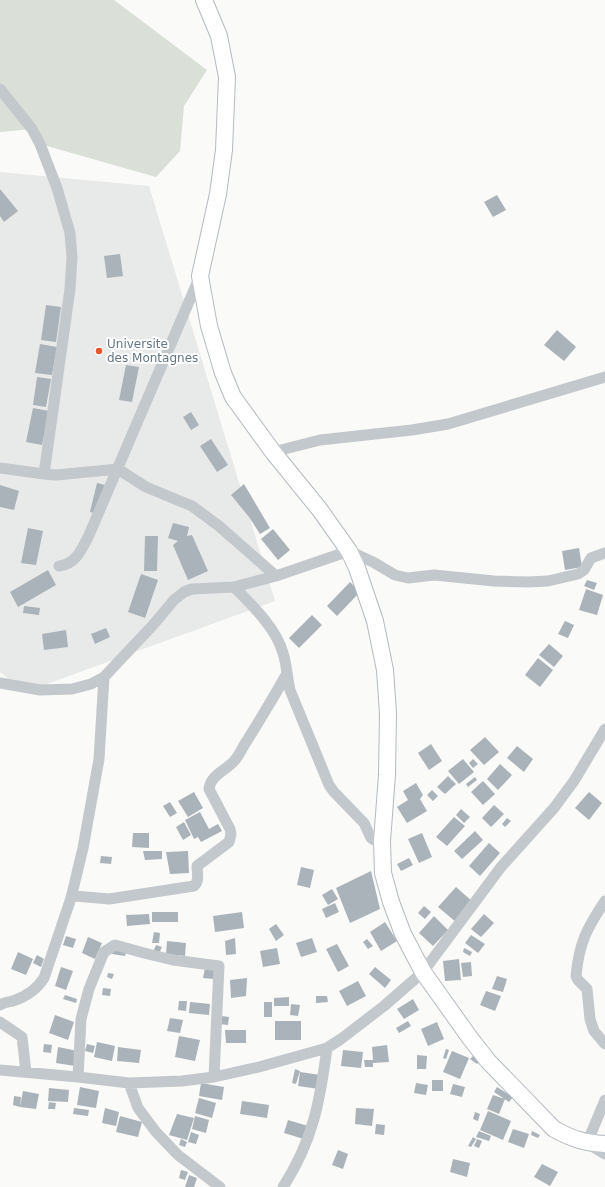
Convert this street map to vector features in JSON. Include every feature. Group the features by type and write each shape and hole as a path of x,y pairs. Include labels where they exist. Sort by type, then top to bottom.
{"street":[{"path":"59,566 66,565 72,561 81,550 89,535 200,276 220,180 224,150 227,77 219,36 204,0"},
{"path":"0,89 32,129 40,144 57,188 70,233 72,257 70,289 44,474"},
{"path":"200,276 209,326 225,379 233,397 273,452 320,510 348,551 357,568 375,621 385,670 388,714 387,775 382,841 383,873 391,902 403,934 423,972 488,1061 554,1129 574,1139 587,1143 605,1144"},
{"path":"273,452 320,440 412,430 448,424 605,377"},
{"path":"0,468 64,475 118,469 146,487 192,506 219,526 276,576"},
{"path":"0,683 40,690 72,689 91,684 104,677 154,625 174,600 184,592 192,589 234,586 276,576 348,551 373,562 395,575 408,578 434,575 494,581 528,582 548,581 578,574 584,570 591,558 605,553"},
{"path":"234,586 265,620 280,643 290,690 329,785 364,823 371,838 382,841"},
{"path":"71,898 75,896 109,899 194,886 198,882 197,866 229,842 231,838 230,829 208,788 209,784 237,758 286,675"},
{"path":"0,1004 13,1001 35,990 40,985 44,978 71,898 83,848 99,759 104,677"},
{"path":"0,1070 78,1077 129,1084 182,1081 214,1077 259,1067 327,1048 342,1039 384,1006 423,972 501,867 554,808 574,781 605,729"},
{"path":"605,901 590,923 582,941 576,976 587,989 590,1019 594,1031 605,1044"},
{"path":"78,1077 81,1018 89,988 104,952 115,945 144,954 173,960 219,966 214,1077"},
{"path":"0,1022 22,1036 26,1072"},
{"path":"283,1187 304,1150 315,1118 323,1080 327,1048"},
{"path":"129,1084 138,1108 156,1132 178,1155 220,1187"},
{"path":"587,1143 605,1100"},
{"path":"587,1143 605,1154"}],"shaded area":[{"path":"0,0 114,0 207,70 184,106 180,151 156,177 40,144 32,129 0,132"},
{"name":"Universite des Montagnes","path":"0,172 149,186 275,601 25,692 0,672"}],"building":[{"path":"0,189 18,211 4,222 0,216"},
{"path":"497,195 506,210 493,217 484,202"},
{"path":"120,254 123,276 107,278 104,256"},
{"path":"46,305 61,307 56,342 41,340"},
{"path":"557,330 576,347 564,361 544,345"},
{"path":"40,344 57,347 52,375 35,373"},
{"path":"126,365 139,367 132,402 119,400"},
{"path":"37,377 51,379 46,407 33,405"},
{"path":"33,408 49,411 42,445 26,442"},
{"path":"191,412 199,425 191,430 183,417"},
{"path":"211,439 228,465 217,472 200,446"},
{"path":"97,483 105,485 98,514 90,512"},
{"path":"244,484 270,528 260,534 249,517 231,495"},
{"path":"0,485 19,491 14,510 0,507"},
{"path":"173,523 189,527 187,536 192,535 208,571 188,580 173,545 178,541 168,538"},
{"path":"28,528 43,531 36,565 21,563"},
{"path":"273,529 290,550 278,560 261,539"},
{"path":"145,536 158,536 157,571 144,571"},
{"path":"579,548 582,567 565,570 562,551"},
{"path":"48,570 56,585 18,607 10,592"},
{"path":"141,574 158,580 145,618 128,612"},
{"path":"587,580 597,583 594,590 584,586"},
{"path":"350,582 360,592 337,616 327,606"},
{"path":"586,589 603,595 597,615 579,610"},
{"path":"24,606 40,608 39,615 23,613"},
{"path":"312,615 322,625 299,648 289,638"},
{"path":"565,621 574,625 568,638 558,634"},
{"path":"106,628 110,637 95,644 91,634"},
{"path":"66,630 68,647 44,650 42,634"},
{"path":"549,644 563,656 554,667 539,655"},
{"path":"538,658 553,670 540,687 525,675"},
{"path":"485,737 499,752 484,765 470,750"},
{"path":"431,744 442,761 429,770 418,753"},
{"path":"517,746 533,759 524,772 507,758"},
{"path":"463,759 474,772 459,784 448,771"},
{"path":"473,759 478,764 473,768 469,763"},
{"path":"500,764 512,775 498,790 487,779"},
{"path":"448,776 456,784 445,794 437,787"},
{"path":"475,777 477,780 468,787 466,784"},
{"path":"483,781 495,794 483,805 471,792"},
{"path":"416,783 423,795 420,799 427,811 407,823 397,807 408,800 403,791"},
{"path":"432,790 438,796 433,801 427,795"},
{"path":"194,792 203,808 188,817 178,801"},
{"path":"589,792 602,803 589,820 575,808"},
{"path":"170,802 177,813 170,817 163,806"},
{"path":"494,805 504,814 491,827 482,818"},
{"path":"461,809 470,817 464,823 456,815"},
{"path":"200,812 209,829 218,824 222,831 201,842 198,837 194,839 185,820"},
{"path":"454,817 465,826 447,846 436,837"},
{"path":"507,818 511,821 505,827 502,824"},
{"path":"184,822 191,835 183,840 176,827"},
{"path":"475,831 483,840 462,859 454,851"},
{"path":"133,833 149,833 149,848 132,847"},
{"path":"422,833 432,857 419,863 408,839"},
{"path":"489,843 500,853 480,876 469,866"},
{"path":"143,851 162,851 162,859 145,860"},
{"path":"188,851 189,873 170,874 166,852"},
{"path":"101,856 112,857 111,864 100,863"},
{"path":"409,858 413,865 401,871 397,864"},
{"path":"301,867 314,870 310,888 297,885"},
{"path":"371,871 380,909 350,923 336,888"},
{"path":"456,887 473,902 456,922 438,907"},
{"path":"332,889 338,899 328,905 322,895"},
{"path":"335,903 339,912 326,918 322,909"},
{"path":"424,906 431,912 425,919 418,913"},
{"path":"152,912 178,912 178,922 152,922"},
{"path":"242,912 244,928 215,932 213,916"},
{"path":"149,914 150,924 127,926 126,915"},
{"path":"484,914 494,923 481,937 471,929"},
{"path":"434,916 448,930 433,946 419,933"},
{"path":"385,922 397,941 381,951 370,932"},
{"path":"276,924 284,935 276,941 269,929"},
{"path":"154,932 160,933 159,943 152,943"},
{"path":"471,935 485,944 478,953 465,943"},
{"path":"66,936 76,939 73,948 63,945"},
{"path":"88,937 102,943 95,959 82,953"},
{"path":"235,938 236,954 226,955 225,941"},
{"path":"312,938 317,952 301,957 296,943"},
{"path":"367,939 373,946 368,949 363,942"},
{"path":"167,941 186,943 185,956 166,954"},
{"path":"337,944 349,966 338,972 326,949"},
{"path":"156,945 162,947 159,953 153,952"},
{"path":"115,947 127,949 125,956 112,954"},
{"path":"277,948 280,964 263,967 260,951"},
{"path":"464,948 472,952 470,956 463,952"},
{"path":"18,952 33,959 26,975 11,969"},
{"path":"37,955 44,959 41,967 33,963"},
{"path":"459,959 461,980 445,981 443,961"},
{"path":"471,962 472,976 463,977 461,963"},
{"path":"61,967 73,971 66,990 55,986"},
{"path":"375,967 391,980 385,988 369,974"},
{"path":"205,968 215,969 214,979 203,978"},
{"path":"108,973 114,974 112,979 107,977"},
{"path":"497,976 507,979 503,992 492,989"},
{"path":"247,978 246,996 231,998 230,980"},
{"path":"358,981 366,996 347,1006 339,991"},
{"path":"103,988 111,989 110,996 102,995"},
{"path":"486,991 501,996 495,1011 480,1005"},
{"path":"65,995 77,999 76,1003 63,999"},
{"path":"316,996 327,996 328,1002 316,1003"},
{"path":"289,997 289,1006 274,1006 274,998"},
{"path":"413,999 419,1010 404,1019 397,1009"},
{"path":"179,1001 187,1001 186,1011 178,1010"},
{"path":"190,1002 210,1004 209,1015 189,1013"},
{"path":"264,1002 272,1002 272,1017 264,1017"},
{"path":"291,1004 300,1005 298,1016 290,1015"},
{"path":"55,1015 74,1022 68,1040 49,1033"},
{"path":"222,1016 229,1017 228,1025 220,1024"},
{"path":"170,1018 183,1020 180,1033 167,1031"},
{"path":"275,1021 301,1021 301,1040 275,1040"},
{"path":"408,1021 411,1026 399,1033 396,1028"},
{"path":"437,1022 444,1039 428,1046 421,1029"},
{"path":"225,1030 246,1030 246,1043 226,1043"},
{"path":"179,1036 200,1040 195,1061 175,1057"},
{"path":"97,1042 115,1046 112,1061 94,1057"},
{"path":"44,1044 52,1045 51,1053 43,1052"},
{"path":"87,1044 95,1046 93,1053 85,1051"},
{"path":"387,1045 389,1062 373,1063 373,1067 365,1067 364,1060 373,1060 372,1047"},
{"path":"58,1047 78,1051 75,1066 56,1063"},
{"path":"118,1047 141,1050 139,1063 117,1061"},
{"path":"446,1049 449,1050 446,1059 443,1058"},
{"path":"343,1050 363,1052 361,1068 341,1066"},
{"path":"452,1051 469,1058 460,1079 443,1072"},
{"path":"417,1055 427,1056 426,1069 417,1069"},
{"path":"473,1056 480,1061 477,1064 470,1059"},
{"path":"295,1069 300,1071 296,1084 292,1083"},
{"path":"300,1072 321,1075 319,1089 298,1086"},
{"path":"432,1080 443,1080 443,1091 432,1091"},
{"path":"201,1083 224,1087 222,1100 199,1096"},
{"path":"416,1083 428,1085 426,1095 414,1093"},
{"path":"453,1084 465,1087 462,1097 450,1094"},
{"path":"80,1087 99,1091 96,1108 77,1105"},
{"path":"497,1087 513,1097 509,1102 494,1092"},
{"path":"49,1088 69,1090 68,1102 48,1101"},
{"path":"23,1091 39,1094 36,1109 20,1107"},
{"path":"493,1095 505,1099 499,1114 487,1109"},
{"path":"14,1096 21,1097 20,1107 13,1105"},
{"path":"199,1098 216,1103 212,1118 195,1113"},
{"path":"242,1101 269,1105 267,1118 240,1114"},
{"path":"49,1102 56,1103 55,1109 48,1109"},
{"path":"74,1108 89,1110 88,1116 73,1114"},
{"path":"105,1108 119,1112 116,1126 102,1123"},
{"path":"356,1108 374,1109 372,1126 355,1124"},
{"path":"488,1111 511,1121 503,1140 480,1130"},
{"path":"475,1112 480,1114 478,1121 473,1119"},
{"path":"177,1114 194,1118 187,1140 169,1135"},
{"path":"120,1116 142,1122 138,1137 116,1132"},
{"path":"195,1116 209,1120 206,1133 192,1129"},
{"path":"288,1120 308,1126 304,1139 284,1133"},
{"path":"376,1124 385,1125 384,1135 375,1134"},
{"path":"513,1129 529,1134 524,1148 508,1142"},
{"path":"479,1131 491,1136 489,1141 476,1137"},
{"path":"532,1131 540,1135 538,1138 531,1135"},
{"path":"191,1132 199,1135 196,1144 188,1142"},
{"path":"473,1137 476,1139 471,1147 468,1146"},
{"path":"181,1139 187,1142 185,1147 179,1145"},
{"path":"477,1139 482,1141 479,1148 474,1146"},
{"path":"338,1150 348,1154 343,1169 332,1165"},
{"path":"453,1159 470,1163 467,1177 450,1172"},
{"path":"542,1164 558,1172 550,1186 534,1177"},
{"path":"181,1170 188,1172 185,1180 179,1178"},
{"path":"189,1175 197,1178 194,1187 185,1187"}],"place":[{"name":"Universite des Montagnes","path":"99,351"}]}
